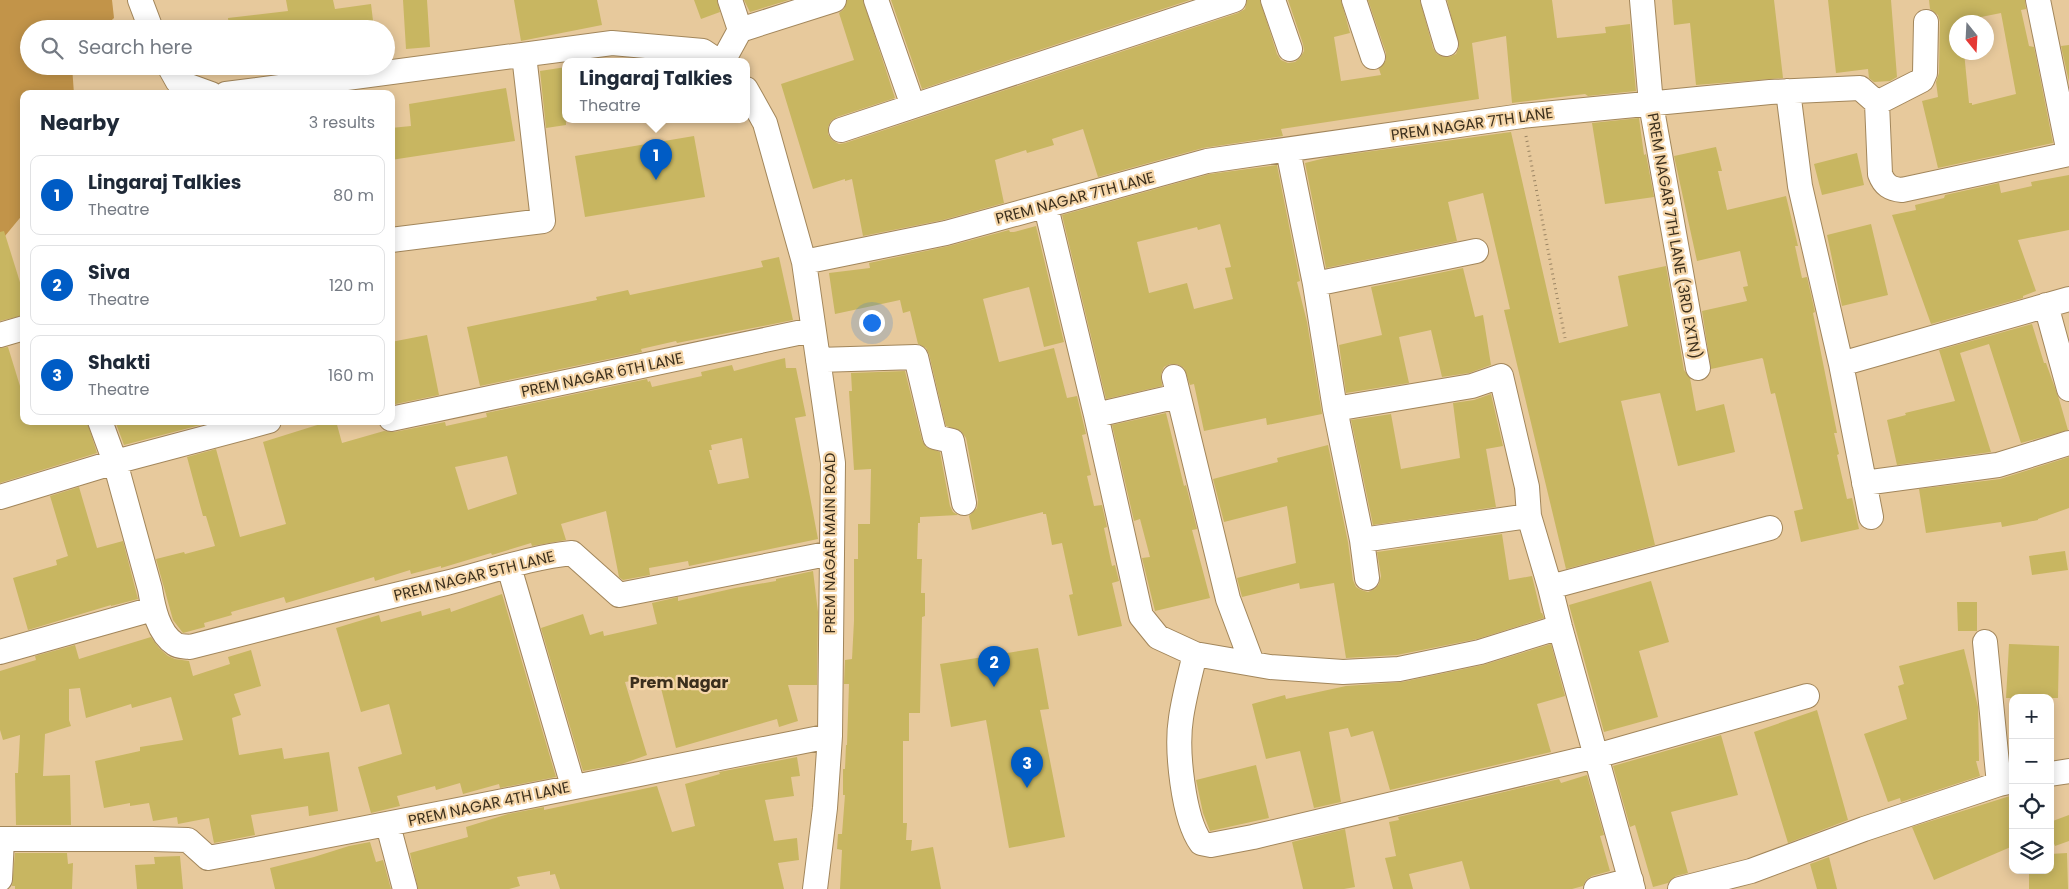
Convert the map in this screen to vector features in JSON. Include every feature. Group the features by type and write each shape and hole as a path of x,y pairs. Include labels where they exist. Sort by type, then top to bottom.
{"street":[{"path":"140,0 148,20"},
{"path":"730,0 740,30"},
{"path":"725,58 740,30 834,0"},
{"path":"876,0 913,106"},
{"path":"841,130 1234,0"},
{"path":"1273,0 1290,49"},
{"path":"1354,0 1373,58"},
{"path":"1433,0 1446,44"},
{"name":"PREM NAGAR 7TH LANE (3RD EXTN)","path":"1642,0 1651,104 1698,368"},
{"path":"1926,22 1925,73 1922,80 1876,103 1880,174 1882,180 1892,189 1902,190 2069,154 2038,0"},
{"path":"395,72 612,43 703,51 714,58"},
{"path":"395,239 542,221 524,55"},
{"path":"174,75 178,82 200,90"},
{"path":"257,90 371,75"},
{"name":"PREM NAGAR 7TH LANE","path":"804,262 946,233 1046,207 1207,161 1522,116 1788,91 1860,88 1876,103"},
{"path":"1788,91 1800,186 1841,364 1870,516"},
{"name":"PREM NAGAR MAIN ROAD","path":"750,95 765,123 804,262 812,330 833,463 830,736 825,808 815,889"},
{"path":"1288,150 1315,284 1335,409 1362,540 1367,578"},
{"path":"1046,207 1096,415 1141,616 1158,638 1195,654 1252,664 1343,672 1399,669 1480,652 1560,627"},
{"path":"1315,284 1476,252"},
{"path":"1841,364 2069,299"},
{"path":"2046,305 2069,389"},
{"path":"0,335 20,329"},
{"name":"PREM NAGAR 6TH LANE","path":"395,418 812,330"},
{"path":"818,360 916,358 935,437 952,441 964,503"},
{"path":"1335,409 1472,386 1501,376 1528,487 1529,516 1632,884 1596,889"},
{"path":"1096,415 1176,386 1228,598 1252,664"},
{"name":"PREM NAGAR 5TH LANE","path":"101,425 115,462 150,589 153,609 166,636 176,645 190,647 548,556 572,553 619,595 832,553"},
{"path":"0,497 115,462 254,425"},
{"path":"1864,483 1998,465 2069,443"},
{"path":"1362,540 1529,516"},
{"path":"1550,586 1770,528"},
{"path":"509,567 573,786"},
{"path":"0,652 153,609"},
{"path":"1680,889 1751,871 1864,829 2006,782 1985,642"},
{"path":"1195,654 1181,720 1180,758 1187,810 1193,832 1201,843 1211,845 1253,837 1596,756 1807,696"},
{"name":"PREM NAGAR 4TH LANE","path":"1,839 188,840 208,858 388,825 573,786 830,736"},
{"path":"2054,773 2069,771"},
{"path":"388,825 405,889"},
{"path":"0,879 1,839"}],"path":[{"path":"1522,116 1566,338"}],"shaded area":[{"path":"0,0 112,0 114,18 112,20 20,20 20,75 73,75 74,90 20,90 20,218 0,242"}],"building":[{"path":"286,0 333,0 335,9 371,4 373,20 228,20 228,18 288,11"},
{"path":"403,0 427,0 430,47 406,49"},
{"path":"514,0 597,0 602,25 521,41"},
{"path":"694,0 717,0 720,12 701,19"},
{"path":"744,0 789,0 750,12"},
{"path":"847,0 863,0 895,98 837,117 831,121 828,127 828,134 832,140 839,144 1238,13 1245,9 1247,0 1260,0 1277,54 1281,60 1288,63 1295,62 1304,51 1288,0 1341,0 1350,33 1334,37 1341,81 1381,75 1379,69 1386,60 1386,53 1368,0 1420,0 1433,48 1437,54 1449,57 1456,54 1459,47 1447,0 1552,0 1557,38 1606,33 1605,27 1630,24 1636,91 1588,96 1585,94 1512,103 1506,36 1472,43 1479,99 1281,129 1283,136 1203,148 1098,177 1083,129 1052,139 1054,145 1027,153 1026,150 995,160 1004,203 943,220 863,236 852,179 845,181 845,179 813,189 781,84 854,60 839,13 844,9"},
{"path":"891,0 1190,0 922,89"},
{"path":"1672,0 1774,0 1783,78 1696,85 1690,23 1674,25"},
{"path":"1828,0 1891,0 1897,77 1890,81 1874,82 1869,78 1868,69 1836,73"},
{"path":"1929,0 2025,0 2026,9 2021,10 2029,46 2034,47 2053,143 1938,168 1922,101 1938,97 1936,82 1939,73 1940,22 1938,15 1930,9"},
{"path":"2069,45 2069,82 2061,46"},
{"path":"562,68 562,123 566,123 566,125 546,128 540,71"},
{"path":"506,88 515,141 395,159 395,128 411,126 409,104"},
{"path":"1639,118 1644,155 1646,154 1654,197 1605,204 1592,123"},
{"path":"1511,132 1559,343 1628,326 1618,276 1666,266 1684,370 1690,378 1696,411 1724,404 1735,452 1678,466 1660,393 1621,401 1655,545 1566,569 1504,310 1510,309 1483,193 1448,202 1457,241 1326,268 1305,163 1329,157"},
{"path":"694,136 705,197 585,217 575,156"},
{"path":"1716,147 1722,171 1718,171 1727,210 1786,196 1798,246 1795,246 1802,278 1807,277 1815,312 1813,313 1837,433 1834,433 1839,454 1837,455 1847,499 1852,498 1859,529 1801,542 1794,511 1803,509 1775,393 1771,394 1763,359 1711,369 1702,311 1747,301 1743,287 1748,286 1740,251 1697,261 1674,156"},
{"path":"1857,153 1864,185 1822,195 1814,164"},
{"path":"1277,165 1300,281 1297,282 1307,322 1322,414 1267,425 1266,418 1204,431 1194,384 1190,385 1184,368 1177,364 1170,364 1164,367 1161,374 1162,386 1106,399 1062,215 1210,174","holes":["1220,224 1231,267 1225,268 1233,299 1194,309 1187,283 1149,293 1137,242 1197,227 1198,230"]},
{"path":"2069,175 2069,230 2018,240 2036,291 2023,296 2023,298 1931,324 1892,215 1916,210 1915,205 1944,198 1945,195 1999,183 2001,193 2032,186 2031,182"},
{"path":"1871,224 1888,295 1842,306 1827,235"},
{"path":"1036,226 1064,342 1044,347 1029,287 983,299 999,362 1054,348 1067,398 1077,396 1086,434 1082,435 1091,475 1087,476 1094,506 1102,505 1107,527 1104,528 1112,566 1115,565 1119,581 1112,583 1122,626 1078,636 1069,595 1073,594 1062,543 1052,545 1046,514 1043,514 1043,512 972,530 969,516 977,508 978,500 966,438 961,431 946,426 929,354 926,348 918,344 910,311 903,313 900,300 835,314 829,273 870,268 869,263 949,246 1009,230 1014,232"},
{"path":"4,231 20,282 20,316 0,321 0,232"},
{"path":"779,257 793,320 677,343 676,341 641,349 642,352 480,386 467,327 597,300 596,297 628,290 630,295 763,267 761,261"},
{"path":"1463,268 1475,317 1483,315 1491,365 1469,373 1442,377 1431,330 1399,337 1409,383 1346,393 1339,345 1382,335 1371,287"},
{"path":"2032,324 2068,430 2021,443 1989,344 1960,353 1991,452 1897,465 1887,420 1906,415 1905,413 1955,401 1939,350"},
{"path":"427,335 439,395 395,404 395,341"},
{"path":"8,347 20,386 20,425 88,425 97,453 0,483 0,348"},
{"path":"785,358 786,368 796,368 806,416 795,418 818,539 689,566 688,561 649,568 650,575 623,580 619,577 606,511 561,524 566,540 532,546 531,543 441,568 441,566 411,574 410,570 375,581 374,577 286,603 284,597 231,612 232,615 204,623 205,627 183,633 173,620 156,559 215,546 206,516 203,516 187,457 216,449 240,537 286,524 263,442 317,425 337,425 342,443 384,431 394,432 445,422 446,426 487,417 486,413 647,379 652,387 702,376 701,372 732,365 734,371","holes":["742,438 749,478 718,484 709,450 712,450 711,445","507,456 517,494 468,510 455,467"]},
{"path":"905,371 922,440 926,447 940,452 950,506 953,512 958,515 920,517 920,523 918,523 917,559 922,559 921,593 925,593 925,616 922,617 920,713 909,713 909,741 903,741 903,823 907,823 906,840 912,840 911,851 933,847 941,889 840,889 842,850 837,849 838,834 842,834 845,795 843,795 843,769 845,769 847,745 849,684 844,684 845,660 852,659 854,559 858,559 858,524 870,524 871,469 854,470 849,391 852,391 851,373"},
{"path":"1491,394 1503,446 1486,449 1496,507 1373,525 1351,420 1391,414 1401,469 1460,458 1453,403 1474,400"},
{"path":"1166,413 1197,529 1192,530 1210,598 1155,611 1142,558 1150,557 1140,519 1134,521 1112,425"},
{"path":"116,425 200,425 124,445"},
{"path":"1328,445 1348,542 1353,580 1356,587 1368,592 1375,589 1379,584 1381,576 1377,552 1502,534 1509,580 1532,576 1541,613 1544,618 1477,639 1397,655 1346,658 1334,583 1300,589 1299,583 1242,597 1237,578 1296,563 1287,506 1224,522 1213,479 1278,462 1277,458"},
{"path":"2069,457 2069,508 2038,520 2002,527 2001,522 1926,533 1919,489 2000,479"},
{"path":"79,487 97,548 123,541 138,599 111,605 28,630 13,578 57,565 56,560 68,556 50,496"},
{"path":"2065,551 2068,570 2032,575 2029,556"},
{"path":"813,571 818,612 817,685 788,685 798,721 779,727 777,719 676,748 658,676 625,682 647,755 622,764 583,771 541,628 583,614 590,635 603,631 604,636 657,624 652,603 678,597 678,601 776,581 776,579"},
{"path":"1651,581 1669,642 1639,651 1658,717 1604,732 1569,605"},
{"path":"502,594 556,777 500,788 499,784 463,794 460,783 436,790 435,786 397,796 400,806 371,813 358,767 402,754 389,704 361,712 336,628 379,615 381,622 421,611 422,616 450,608 451,612"},
{"path":"1957,602 1977,602 1977,631 1958,631"},
{"path":"151,637 168,656 189,661 193,676 230,664 228,657 251,650 261,686 234,694 241,715 232,718 239,755 282,748 284,759 329,752 338,811 309,816 308,806 251,815 255,835 214,843 209,818 178,824 177,817 153,821 149,803 130,806 130,803 104,808 95,761 140,751 140,747 183,740 171,697 132,708 131,704 86,718 80,688 69,689 69,720 71,726 45,734 43,776 70,775 71,825 16,825 15,773 18,773 20,735 3,740 0,730 0,671 36,660 35,656 75,645 79,659"},
{"path":"1551,644 1565,696 1537,704 1551,752 1390,790 1373,731 1351,737 1348,728 1329,732 1341,802 1314,808 1300,751 1266,759 1252,704 1285,695 1286,699 1346,686 1402,682 1483,665"},
{"path":"2009,644 2059,646 2058,698 2054,698 2054,694 2009,694 2009,698 2006,698"},
{"path":"1038,648 1049,709 1040,710 1065,837 1009,848 986,720 951,727 940,664"},
{"path":"1964,649 1978,707 1979,761 1976,761 1980,776 1901,802 1900,798 1888,802 1864,734 1907,719 1898,686 1904,684 1899,666"},
{"path":"1817,710 1848,820 1788,843 1754,732"},
{"path":"1721,735 1738,795 1671,812 1688,873 1676,876 1668,883 1653,887 1635,825 1630,827 1613,766"},
{"path":"797,757 800,776 791,777 794,796 765,800 774,841 797,838 799,860 778,863 784,889 560,889 555,874 550,875 550,871 517,877 520,886 509,889 418,889 410,853 468,837 466,827 508,814 544,807 544,810 657,786 672,832 695,826 685,784 720,774 719,772"},
{"path":"1256,765 1269,818 1210,831 1203,813 1196,780"},
{"path":"1587,775 1604,835 1600,836 1610,871 1592,876 1586,880 1583,886 1572,889 1470,889 1462,861 1409,874 1413,889 1393,889 1385,858 1396,856 1389,822 1399,820 1398,817 1559,779 1561,783"},
{"path":"2009,796 2009,848 1934,880 1912,827"},
{"path":"2069,815 2069,841 2055,846 2054,844 2054,821"},
{"path":"1345,829 1355,887 1344,889 1303,889 1292,842"},
{"path":"370,842 376,862 383,860 391,889 275,889 270,868"},
{"path":"15,853 67,853 68,864 73,863 72,889 15,889 15,886 12,886"},
{"path":"2067,853 2068,889 2029,889 2029,874 2054,874 2054,854"},
{"path":"180,856 183,889 137,889 135,865 155,864 154,857"},
{"path":"1829,857 1837,889 1817,889 1810,864"}],"place":[{"name":"Lingaraj Talkies","path":"656,180"},
{"name":"Siva","path":"994,687"},
{"name":"Shakti","path":"1027,788"}],"district":[{"name":"Prem Nagar","path":"679,682"}]}
